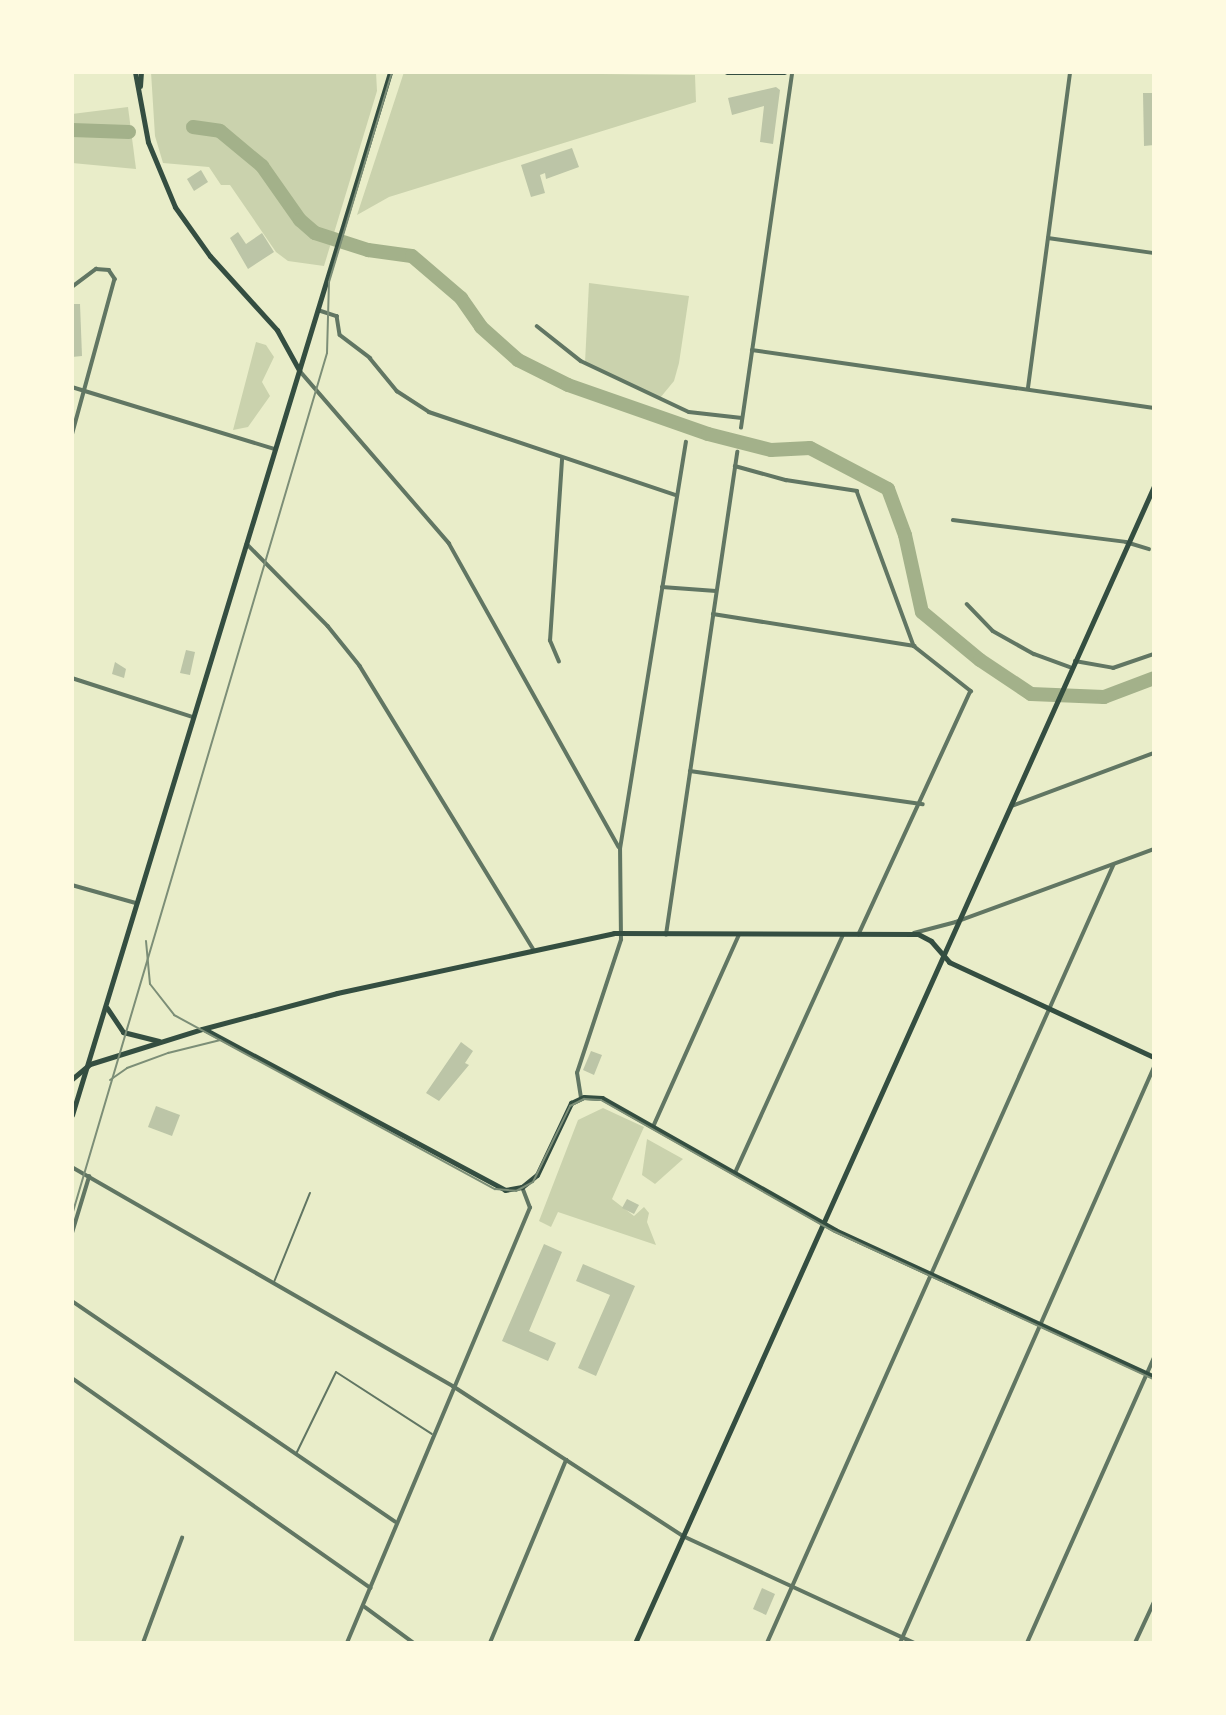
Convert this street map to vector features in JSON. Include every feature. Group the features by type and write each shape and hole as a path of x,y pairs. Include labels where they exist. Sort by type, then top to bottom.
{"main road":[{"path":"135,72 148,142 175,207 210,256 277,330 299,370"},
{"path":"140,96 141,72"},
{"path":"72,1115 90,1064 136,903 390,72"},
{"path":"727,72 784,72"},
{"path":"635,1643 956,922 1012,806 1126,542 1154,486"},
{"path":"72,1079 90,1064 204,1029 533,948 621,933 666,936 912,933 927,938 949,962 1154,1057"},
{"path":"106,1004 112,1022 123,1032 162,1041"},
{"path":"204,1029 497,1188 522,1187 541,1170 563,1111 581,1098 602,1098 822,1223 929,1275 1154,1377"}],"street":[{"path":"741,428 792,72"},
{"path":"1028,388 1070,72"},
{"path":"1048,238 1154,253"},
{"path":"72,287 96,268 109,270 115,279 72,436"},
{"path":"318,310 337,316 340,335 367,355 413,403 562,458 676,495"},
{"path":"537,326 581,361 689,412 742,418"},
{"path":"752,350 1154,408"},
{"path":"299,370 449,542 621,849"},
{"path":"72,387 275,449"},
{"path":"581,1098 577,1073 621,933 621,849 686,442"},
{"path":"666,936 737,453"},
{"path":"559,662 551,641 562,458"},
{"path":"735,467 786,480 857,491 914,646"},
{"path":"953,520 1126,542 1149,549"},
{"path":"247,544 328,626 360,666 533,948"},
{"path":"662,587 716,590"},
{"path":"967,604 993,631 1034,654 1072,664 1113,668 1154,654"},
{"path":"713,614 914,646 971,691 923,804 859,934"},
{"path":"72,678 194,717"},
{"path":"1012,806 1154,752"},
{"path":"690,771 923,804"},
{"path":"912,933 956,922 1154,849"},
{"path":"766,1643 1113,866"},
{"path":"72,885 136,903"},
{"path":"653,1127 739,935"},
{"path":"735,1173 843,935"},
{"path":"901,1643 1154,1067"},
{"path":"72,1167 453,1386 682,1536 793,1584 915,1643"},
{"path":"72,1233 89,1177"},
{"path":"347,1643 364,1606 395,1521 530,1208 522,1187"},
{"path":"72,1301 395,1521"},
{"path":"1027,1643 1154,1358"},
{"path":"72,1378 371,1588"},
{"path":"490,1643 566,1460"},
{"path":"143,1643 182,1538"},
{"path":"1136,1643 1154,1602"},
{"path":"364,1606 414,1643"}],"lane":[{"path":"274,1283 310,1193"},
{"path":"296,1454 336,1372 432,1434"}],"green space":[{"path":"151,72 376,72 377,91 324,266 288,261 276,252 230,185 221,185 209,167 163,163 155,136"},
{"path":"404,72 695,75 696,102 389,197 357,215"},
{"path":"128,107 136,169 72,163 72,114"},
{"path":"589,283 689,296 674,381 660,398 585,363"},
{"path":"256,342 266,345 274,357 262,382 270,396 248,427 233,430"},
{"path":"603,1108 644,1127 612,1199 634,1216 644,1207 649,1213 647,1222 656,1245 558,1212 551,1227 539,1221 578,1120"},
{"path":"647,1139 683,1159 655,1184 642,1175"}],"building":[{"path":"776,87 780,90 773,144 760,142 764,106 732,115 728,98"},
{"path":"1143,93 1154,93 1154,145 1144,146"},
{"path":"572,148 579,167 546,179 545,173 540,175 545,193 531,197 521,165"},
{"path":"201,170 208,182 194,191 187,179"},
{"path":"238,232 246,244 262,233 274,252 248,269 230,238"},
{"path":"72,304 80,304 82,356 72,357"},
{"path":"186,650 195,652 190,675 180,673"},
{"path":"115,662 126,669 124,678 112,674"},
{"path":"461,1042 473,1051 465,1063 469,1065 439,1101 426,1093"},
{"path":"591,1051 602,1055 594,1075 583,1070"},
{"path":"156,1106 180,1115 172,1136 148,1127"},
{"path":"627,1199 639,1205 634,1214 622,1208"},
{"path":"544,1244 562,1252 529,1331 556,1343 548,1361 502,1341"},
{"path":"583,1264 635,1286 596,1376 578,1368 610,1295 576,1281"},
{"path":"762,1588 775,1594 766,1615 753,1609"}],"waterway":[{"path":"193,127 220,131 262,166 300,220 315,233 368,250 412,256 461,298 481,327 518,360 568,385 708,434 771,450 810,448 888,489 905,535 922,612 980,660 1031,694 1104,697 1154,678"},
{"path":"72,130 129,132"}],"tram line":[{"path":"72,1215 327,353 329,282 392,72"},
{"path":"146,941 150,984 174,1015 495,1189 516,1191 533,1182 570,1106 584,1099 601,1100 833,1231 1154,1379"},
{"path":"110,1080 127,1068 168,1053 220,1040"}]}
